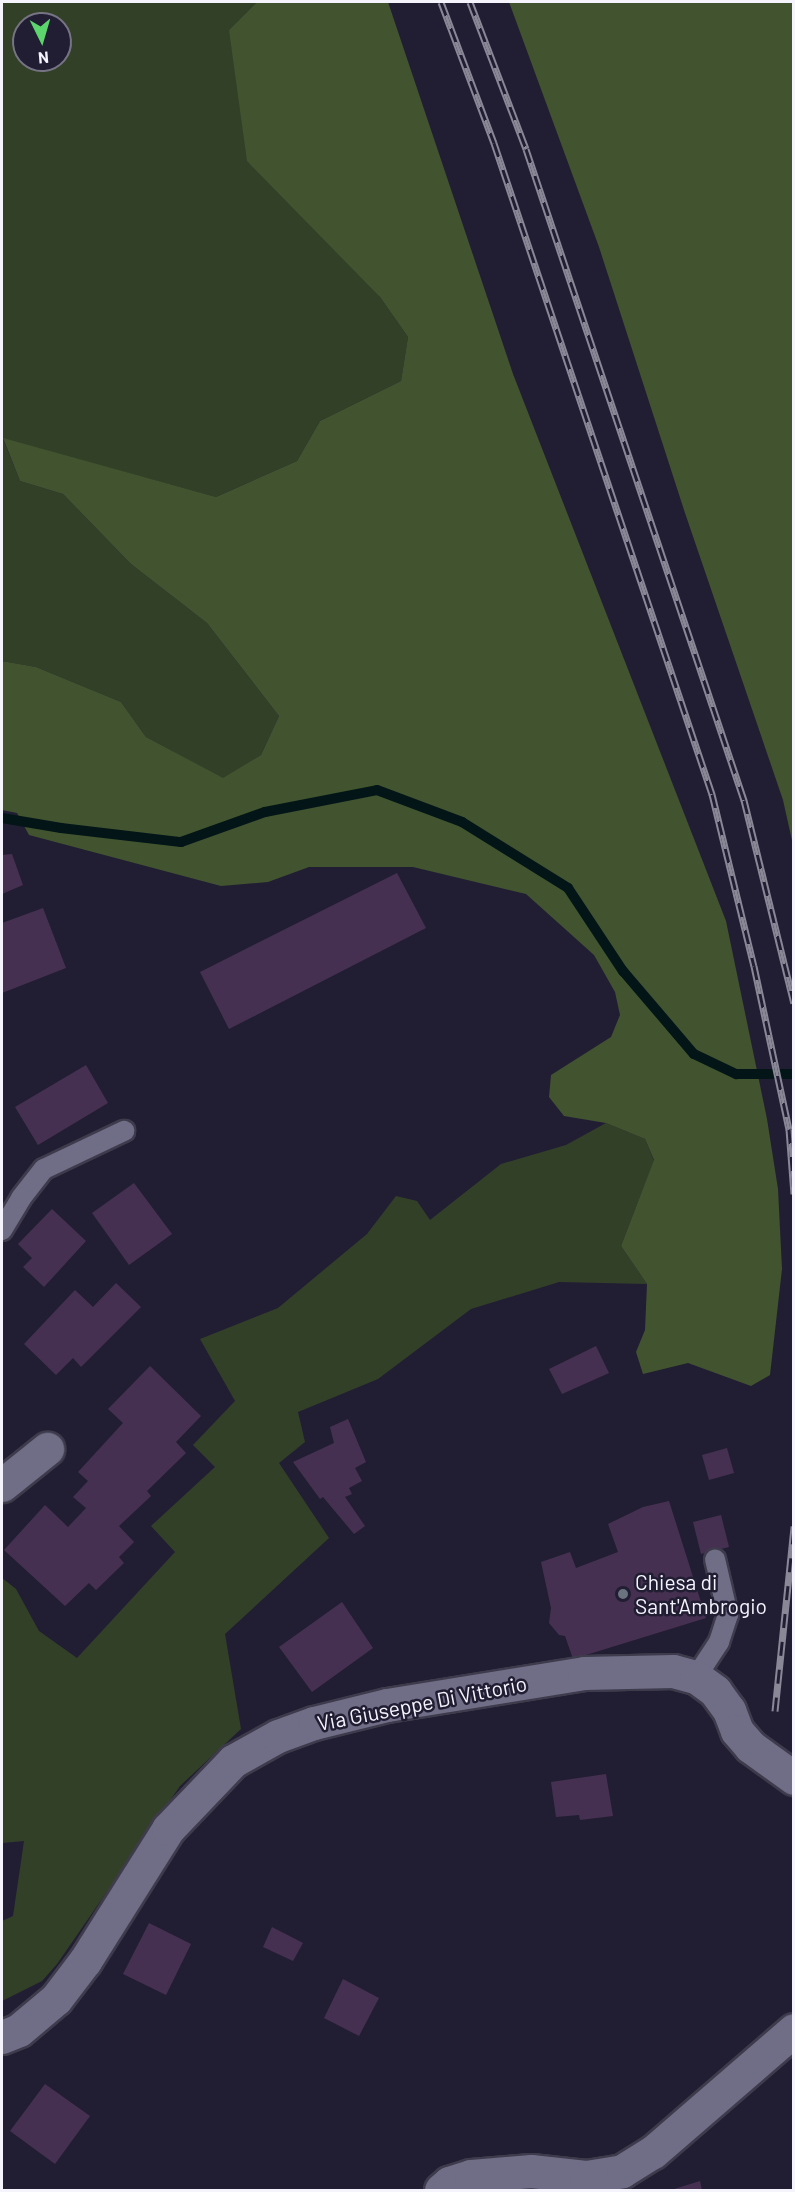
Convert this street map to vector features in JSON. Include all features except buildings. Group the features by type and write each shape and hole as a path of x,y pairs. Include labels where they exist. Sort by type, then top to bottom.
{"street":[{"path":"2,1485 47,1449"},
{"name":"Via Giuseppe Di Vittorio","path":"2,2037 19,2030 56,1999 85,1961 168,1829 233,1761 278,1736 314,1723 387,1705 584,1673 673,1671 696,1677 716,1691 729,1710 737,1731 751,1747 794,1778"},
{"path":"441,2190 449,2183 471,2176 531,2171 585,2177 622,2171 653,2152 794,2030"}],"lane":[{"path":"2,1230 21,1198 44,1169 124,1131"},
{"path":"696,1677 719,1642 728,1615 715,1559"}],"green space":[{"path":"2,2 257,2 229,30 380,297 408,337 401,381 320,421 297,461 216,497 3,439 20,481 63,494 131,564 207,623 279,716 261,755 223,779 146,737 121,702 36,667 2,661"},
{"path":"257,2 388,2 513,374 726,921 767,1119 778,1189 782,1269 770,1375 751,1386 688,1363 643,1374 636,1352 645,1330 647,1284 621,1246 654,1160 645,1139 606,1123 564,1116 549,1097 551,1075 611,1037 620,1015 615,992 594,955 526,894 413,867 309,867 268,882 221,886 29,835 17,813 2,810 2,661 36,667 121,702 146,737 223,778 261,755 279,716 207,623 131,564 63,494 20,481 3,438 216,497 297,461 320,421 401,381 408,337 380,297 247,161 229,30"},
{"path":"509,2 793,2 793,845 783,800 685,513 599,247"},
{"path":"606,1123 645,1139 654,1161 621,1246 647,1284 559,1282 471,1309 378,1379 298,1412 305,1442 279,1463 329,1538 225,1634 241,1729 180,1786 57,1964 42,1981 2,2001 2,1921 13,1916 24,1841 2,1843 2,1578 16,1589 39,1631 77,1658 175,1552 151,1526 215,1467 193,1445 235,1401 200,1339 278,1308 367,1234 396,1196 417,1201 430,1220 501,1164 566,1145"}],"waterway":[{"path":"2,818 61,828 181,842 265,812 377,790 462,822 568,888 623,971 694,1054 736,1074 794,1074"}],"railway":[{"path":"441,2 494,143 712,794 754,966 789,1129 794,1194"},
{"path":"470,2 526,149 744,800 794,1003"},
{"path":"775,1711 794,1526"}],"place":[{"name":"Chiesa di Sant'Ambrogio","path":"623,1594"}]}
